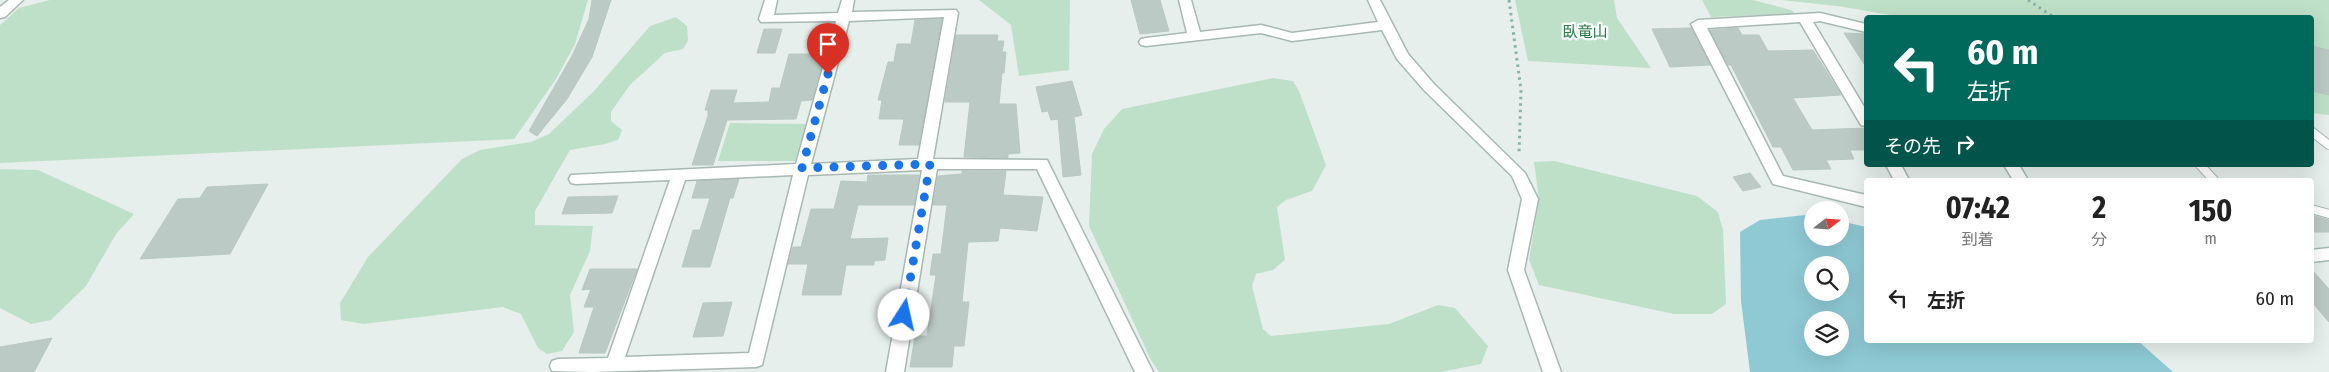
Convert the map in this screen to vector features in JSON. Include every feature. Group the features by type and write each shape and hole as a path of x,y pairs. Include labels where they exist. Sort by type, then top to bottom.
{"street":[{"path":"0,14 16,0"},
{"path":"771,0 766,19 951,13 895,372"},
{"path":"558,366 756,360 802,168 848,0"},
{"path":"1185,0 1194,36"},
{"path":"1374,0 1402,56 1518,173 1530,199 1516,270 1552,372"},
{"path":"1864,28 1820,17 1698,24 1778,180 1864,201"},
{"path":"1804,18 1864,118"},
{"path":"1146,42 1260,29 1292,37 1385,25"},
{"path":"576,180 802,168 928,164 1042,164 1144,372"},
{"path":"1894,167 1901,178"},
{"path":"2011,167 2020,178"},
{"path":"614,364 680,174"},
{"path":"2314,256 2329,254"}],"lane":[{"path":"2314,133 2329,144"},
{"path":"2202,167 2212,178"},
{"path":"2314,210 2329,214"}],"path":[{"path":"1509,0 1521,90 1518,173"},
{"path":"2028,0 2050,15"}],"green space":[{"path":"50,0 588,0 575,44 556,79 514,139 0,163 0,25 19,8"},
{"path":"979,0 1070,0 1069,70 1019,76 1011,25"},
{"name":"臥竜山","path":"1515,0 1614,0 1617,18 1651,68 1528,61"},
{"path":"1702,0 1753,0 1791,10 1796,14 1711,17"},
{"path":"1781,0 2329,0 2329,115 2314,113 2314,15 1891,15 1837,6"},
{"path":"676,17 687,26 688,41 683,49 665,53 630,85 611,112 611,121 622,130 618,140 570,150 535,211 535,225 593,226 590,251 570,295 574,332 562,351 547,354 538,348 521,314 503,307 363,324 341,320 340,303 368,257 462,159 480,150 531,142 549,134 594,91 650,26"},
{"path":"1273,78 1293,81 1299,91 1326,165 1312,191 1286,200 1277,207 1285,260 1273,270 1256,274 1252,286 1263,329 1271,336 1389,324 1438,305 1455,308 1488,346 1481,364 1441,372 1159,372 1151,360 1089,226 1092,154 1104,129 1122,109"},
{"path":"730,123 806,124 795,161 718,161"},
{"path":"1554,161 1697,196 1718,212 1723,230 1726,304 1712,314 1674,314 1539,285 1529,260 1539,199 1534,162"},
{"path":"0,169 38,170 134,214 116,234 86,286 51,320 31,324 0,308"}],"water":[{"path":"1804,215 1804,246 1849,246 1849,223 1864,227 1864,343 2140,343 2173,372 1750,372 1741,301 1740,232 1760,220"}],"building":[{"path":"592,0 611,0 592,57 567,99 537,136 529,131 572,56 589,19"},
{"path":"1131,0 1160,0 1169,31 1140,34"},
{"path":"942,19 919,145 899,145 904,119 879,119 882,100 878,100 888,62 894,62 897,44 911,44 915,20"},
{"path":"1691,28 1710,65 1670,67 1652,29"},
{"path":"1738,28 1742,35 1759,35 1768,51 1813,50 1841,95 1793,98 1812,130 1864,128 1864,150 1850,150 1854,159 1826,160 1831,169 1793,170 1781,147 1773,147 1731,65 1728,65 1710,30"},
{"path":"764,29 782,29 775,53 757,53"},
{"path":"1844,33 1864,34 1864,64"},
{"path":"956,35 998,35 997,41 1004,41 1002,52 1006,52 999,104 1016,104 1020,153 1008,154 1008,158 964,157 970,102 945,102"},
{"path":"2314,47 2329,50 2329,95 2314,92"},
{"path":"789,54 825,54 812,100 801,101 796,119 727,120 713,165 692,165 708,116 708,110 705,110 711,90 737,90 733,103 769,102 772,88 780,88"},
{"path":"1072,81 1082,115 1074,117 1081,175 1063,177 1058,119 1051,120 1048,111 1042,112 1036,87"},
{"path":"962,171 1006,171 1003,195 1043,197 1037,231 1000,228 998,241 968,242 962,302 969,302 964,346 954,346 952,367 910,367 915,336 927,336 936,275 930,275 933,254 941,254 947,205 933,205 938,176 962,174"},
{"path":"1750,173 1761,187 1743,191 1733,177"},
{"path":"868,175 919,175 914,205 858,205 850,239 888,238 885,260 874,261 874,265 846,265 841,295 802,295 808,264 788,264 793,247 801,247 811,209 834,209 841,181 867,182"},
{"path":"739,179 733,198 730,198 710,267 682,267 693,230 700,230 710,198 692,198 697,181"},
{"path":"268,184 230,254 140,259 178,199 200,198 207,187"},
{"path":"618,196 612,213 562,214 568,197"},
{"path":"2314,216 2329,220 2329,232 2314,232"},
{"path":"590,269 637,269 605,353 579,353 594,307 584,307 591,289 582,290"},
{"path":"2314,272 2329,289 2329,322 2314,304"},
{"path":"732,302 723,336 693,337 703,303"},
{"path":"52,338 34,372 0,372 0,347"}],"route":[{"path":"828,74 802,168 930,164 904,315"}]}
